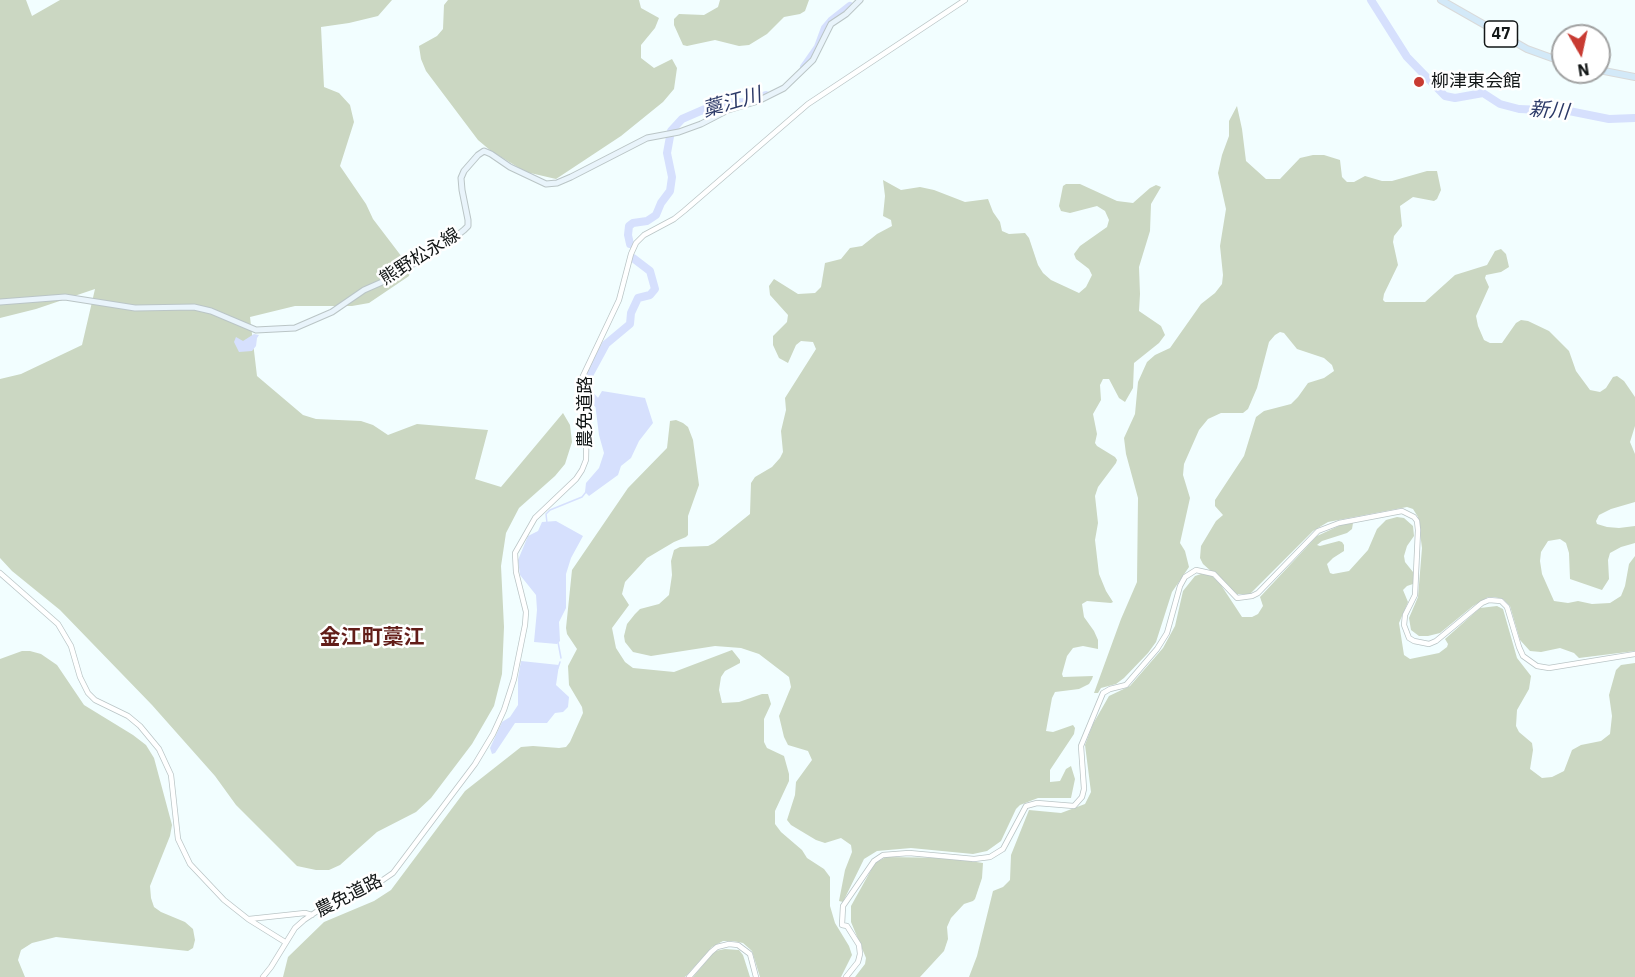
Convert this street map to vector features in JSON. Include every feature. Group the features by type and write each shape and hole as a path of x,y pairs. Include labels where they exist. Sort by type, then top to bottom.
{"main road":[{"name":"熊野松永線","path":"0,302 65,297 135,308 194,307 211,311 256,330 295,328 332,312 364,290 389,279 464,230 468,226 468,220 461,178 464,171 484,151 546,184 556,183 646,138 671,134 701,124 728,110 773,95 784,88 813,60 831,24 846,14 860,0"},
{"name":"47","path":"1442,0 1527,49 1551,58"},
{"path":"1611,72 1635,77"}],"street":[{"name":"農免道路","path":"263,977 272,967 295,928 331,902 377,884 393,873 475,764 493,734 514,679 525,625 526,612 516,572 515,554 535,518 571,484 582,470 586,460 587,411 582,378 619,300 636,243 644,235 684,211 808,104 965,0"},
{"path":"846,977 858,962 861,954 859,945 847,926 842,925 843,906 874,861 883,855 909,853 974,859 990,857 1003,849 1026,806 1037,803 1074,806 1082,797 1084,789 1081,746 1103,693 1126,685 1157,649 1167,633 1180,586 1185,577 1197,570 1214,574 1238,598 1252,596 1318,531 1339,523 1402,511 1414,517 1418,530 1415,595 1405,615 1404,625 1409,638 1429,644 1436,641 1482,603 1489,600 1501,601 1507,607 1523,656 1537,666 1549,668 1635,654"},
{"path":"0,573 58,624 71,646 80,677 88,693 95,700 128,716 140,726 159,749 171,775 178,839 186,857 199,875 224,900 248,919 285,942"},
{"path":"248,919 305,913 312,915"},
{"path":"689,977 717,947 729,944 738,945 750,954 756,977"}],"green space":[{"path":"0,0 26,0 32,16 60,0 392,0 378,16 321,27 324,87 339,93 350,105 354,122 340,166 366,204 373,219 405,261 410,270 409,276 369,303 352,306 295,306 250,317 257,376 303,415 316,419 361,421 373,425 388,435 417,424 488,430 475,479 501,487 563,413 570,425 572,442 565,464 519,508 506,533 501,566 504,627 502,674 494,706 472,744 431,798 416,812 377,832 340,865 329,870 297,866 236,805 215,776 152,705 60,610 12,571 0,558 0,379 21,374 82,345 95,289 36,309 0,318"},
{"path":"448,0 639,0 641,8 659,18 655,28 641,45 641,58 654,68 672,59 677,68 674,89 663,102 621,136 556,179 526,172 491,151 478,140 426,71 419,46 437,36 443,29 444,5"},
{"path":"720,0 809,0 805,11 784,17 767,34 749,45 739,46 715,40 683,45 674,25 674,19 679,14 704,15 718,7"},
{"path":"1237,106 1246,161 1266,179 1280,179 1300,158 1313,155 1324,155 1340,160 1342,177 1347,182 1354,182 1365,176 1382,181 1392,181 1427,171 1437,171 1441,190 1437,199 1434,201 1413,197 1400,206 1402,226 1394,236 1393,242 1398,265 1384,294 1385,302 1425,302 1455,275 1487,265 1495,251 1501,249 1506,254 1509,267 1501,272 1486,275 1489,287 1476,316 1484,340 1490,343 1502,343 1516,323 1521,320 1528,321 1549,331 1569,351 1576,371 1590,390 1600,392 1606,388 1613,377 1617,376 1624,381 1635,397 1635,426 1630,442 1635,454 1635,502 1611,509 1599,515 1596,521 1597,524 1607,527 1635,526 1635,543 1610,553 1609,579 1602,590 1570,579 1569,553 1566,543 1560,539 1548,541 1541,552 1540,561 1542,574 1554,601 1568,603 1578,601 1592,604 1610,603 1621,596 1629,564 1635,556 1635,651 1579,658 1574,653 1560,648 1541,652 1530,651 1520,640 1510,606 1503,599 1494,597 1488,597 1473,606 1440,633 1419,636 1411,630 1409,618 1418,597 1422,548 1418,517 1413,509 1407,507 1328,522 1313,531 1250,594 1237,594 1203,564 1200,558 1201,546 1216,521 1223,515 1215,506 1215,500 1244,456 1256,417 1264,411 1291,404 1308,383 1324,378 1334,371 1332,365 1324,358 1297,349 1284,333 1280,332 1269,342 1257,388 1248,409 1243,413 1221,413 1208,419 1199,430 1184,464 1183,475 1190,498 1180,543 1185,551 1189,567 1172,592 1156,642 1124,678 1094,693 1137,582 1138,498 1124,438 1135,414 1138,382 1147,362 1155,355 1170,348 1201,304 1222,284 1220,246 1226,209 1218,173 1229,136 1229,121"},
{"path":"883,180 901,190 920,187 965,202 988,199 1002,231 1009,234 1025,233 1043,273 1051,280 1079,293 1086,287 1092,275 1074,254 1080,246 1107,227 1109,220 1105,211 1097,206 1070,213 1061,211 1059,206 1063,186 1080,184 1117,201 1133,203 1150,188 1156,185 1161,187 1151,204 1150,231 1139,267 1139,311 1161,326 1165,335 1159,343 1134,363 1133,388 1125,402 1119,398 1109,379 1103,379 1100,385 1101,400 1093,414 1097,434 1095,443 1117,460 1098,487 1095,496 1098,523 1095,540 1099,574 1113,602 1087,601 1082,604 1084,617 1098,640 1098,649 1083,646 1073,648 1067,656 1062,674 1063,677 1093,676 1089,684 1079,689 1055,692 1052,698 1046,731 1053,732 1073,725 1075,728 1074,734 1050,770 1050,782 1060,781 1066,769 1071,766 1075,779 1071,798 1038,798 1020,805 1001,841 987,851 973,854 911,848 877,851 864,859 843,902 839,901 845,870 852,852 851,845 841,838 825,843 816,840 791,825 787,820 795,795 796,782 812,760 808,751 788,745 784,737 779,716 791,687 789,677 759,654 741,648 715,646 651,656 633,652 625,642 624,636 627,624 640,609 659,604 669,595 674,550 680,547 708,546 750,514 751,483 755,477 772,467 783,452 781,431 786,410 785,398 816,349 813,342 801,341 796,345 788,363 779,358 773,345 773,336 787,322 788,315 770,295 769,286 774,279 798,294 815,293 821,287 825,263 841,259 850,248 862,246 892,226 891,220 883,216 885,196"},
{"path":"676,420 688,427 693,440 699,485 688,516 688,535 647,558 625,582 622,594 629,605 612,628 616,648 625,662 633,668 674,672 732,650 740,663 725,671 721,677 719,690 722,703 739,702 768,694 771,704 764,719 764,742 767,748 784,756 789,774 789,781 775,811 775,824 802,850 807,858 824,869 830,877 830,906 835,923 852,955 841,977 760,977 752,951 743,943 723,941 712,947 685,977 283,977 288,957 324,922 374,901 391,890 465,791 521,747 559,748 566,747 570,742 583,713 569,685 568,666 577,649 567,634 566,628 572,570 628,488 667,448 670,421"},
{"path":"1404,518 1413,526 1414,536 1404,556 1405,562 1413,572 1413,584 1403,590 1408,602 1399,623 1404,655 1410,659 1439,653 1447,647 1445,639 1480,608 1497,606 1503,609 1517,658 1531,676 1529,689 1517,710 1516,726 1519,732 1532,743 1530,769 1542,778 1552,777 1564,771 1572,750 1581,745 1601,741 1610,734 1612,716 1609,695 1616,670 1621,665 1635,663 1635,977 969,977 977,956 993,891 1003,887 1010,880 1011,855 1029,810 1061,813 1085,804 1091,792 1085,745 1093,724 1109,696 1130,686 1163,648 1175,626 1183,591 1195,576 1211,575 1221,585 1242,617 1252,617 1258,614 1263,606 1260,597 1317,536 1343,524 1353,523 1352,529 1347,533 1322,541 1317,545 1342,542 1344,551 1327,564 1330,573 1333,574 1349,571 1368,550 1377,529 1386,520"},
{"path":"22,651 41,654 57,665 84,705 133,735 146,745 154,758 172,825 170,836 150,886 151,898 154,907 185,922 193,929 195,940 193,948 188,951 56,937 32,943 21,950 18,960 25,977 0,977 0,659"},
{"path":"886,857 949,858 983,863 982,878 975,899 964,904 951,918 947,927 948,939 944,951 920,977 855,977 865,964 866,958 851,922 851,906 875,863"},
{"path":"739,950 743,955 750,977 693,977 715,951"}],"water":[{"path":"254,334 259,335 252,351 239,352 234,342 236,337 243,341"},
{"path":"602,391 645,398 653,423 639,441 631,458 621,466 618,475 589,496 585,492 586,483 599,468 604,453 595,403"},
{"path":"556,521 583,536 571,558 566,574 566,608 559,622 560,641 557,644 534,642 536,595 520,575 518,560 528,536 538,531 542,522"},
{"path":"521,661 559,665 556,685 569,697 568,707 563,712 555,713 547,723 515,723 495,753 492,754 490,748 502,722 510,717 518,705 518,678"}],"waterway":[{"name":"新川","path":"1371,0 1407,57 1445,96 1455,98 1483,93 1500,104 1519,109 1569,111 1609,119 1635,118"},
{"name":"藁江川","path":"804,67 818,47 825,28 850,6"},
{"name":"藁江川","path":"630,244 629,226 633,223 647,221 656,215 670,191 672,177 667,153 671,131 682,119 705,109 722,103 746,102 766,95"},
{"name":"藁江川","path":"600,406 590,395 587,379 606,344 630,324 631,313 638,298 650,295 655,289 650,271 633,258"},
{"path":"547,523 546,514 550,510 582,497 586,492"},
{"path":"558,642 561,658"},
{"path":"558,668 560,662"}],"place":[{"name":"柳津東会館","path":"1419,82"}],"district":[{"name":"金江町藁江","path":"372,638"}]}
